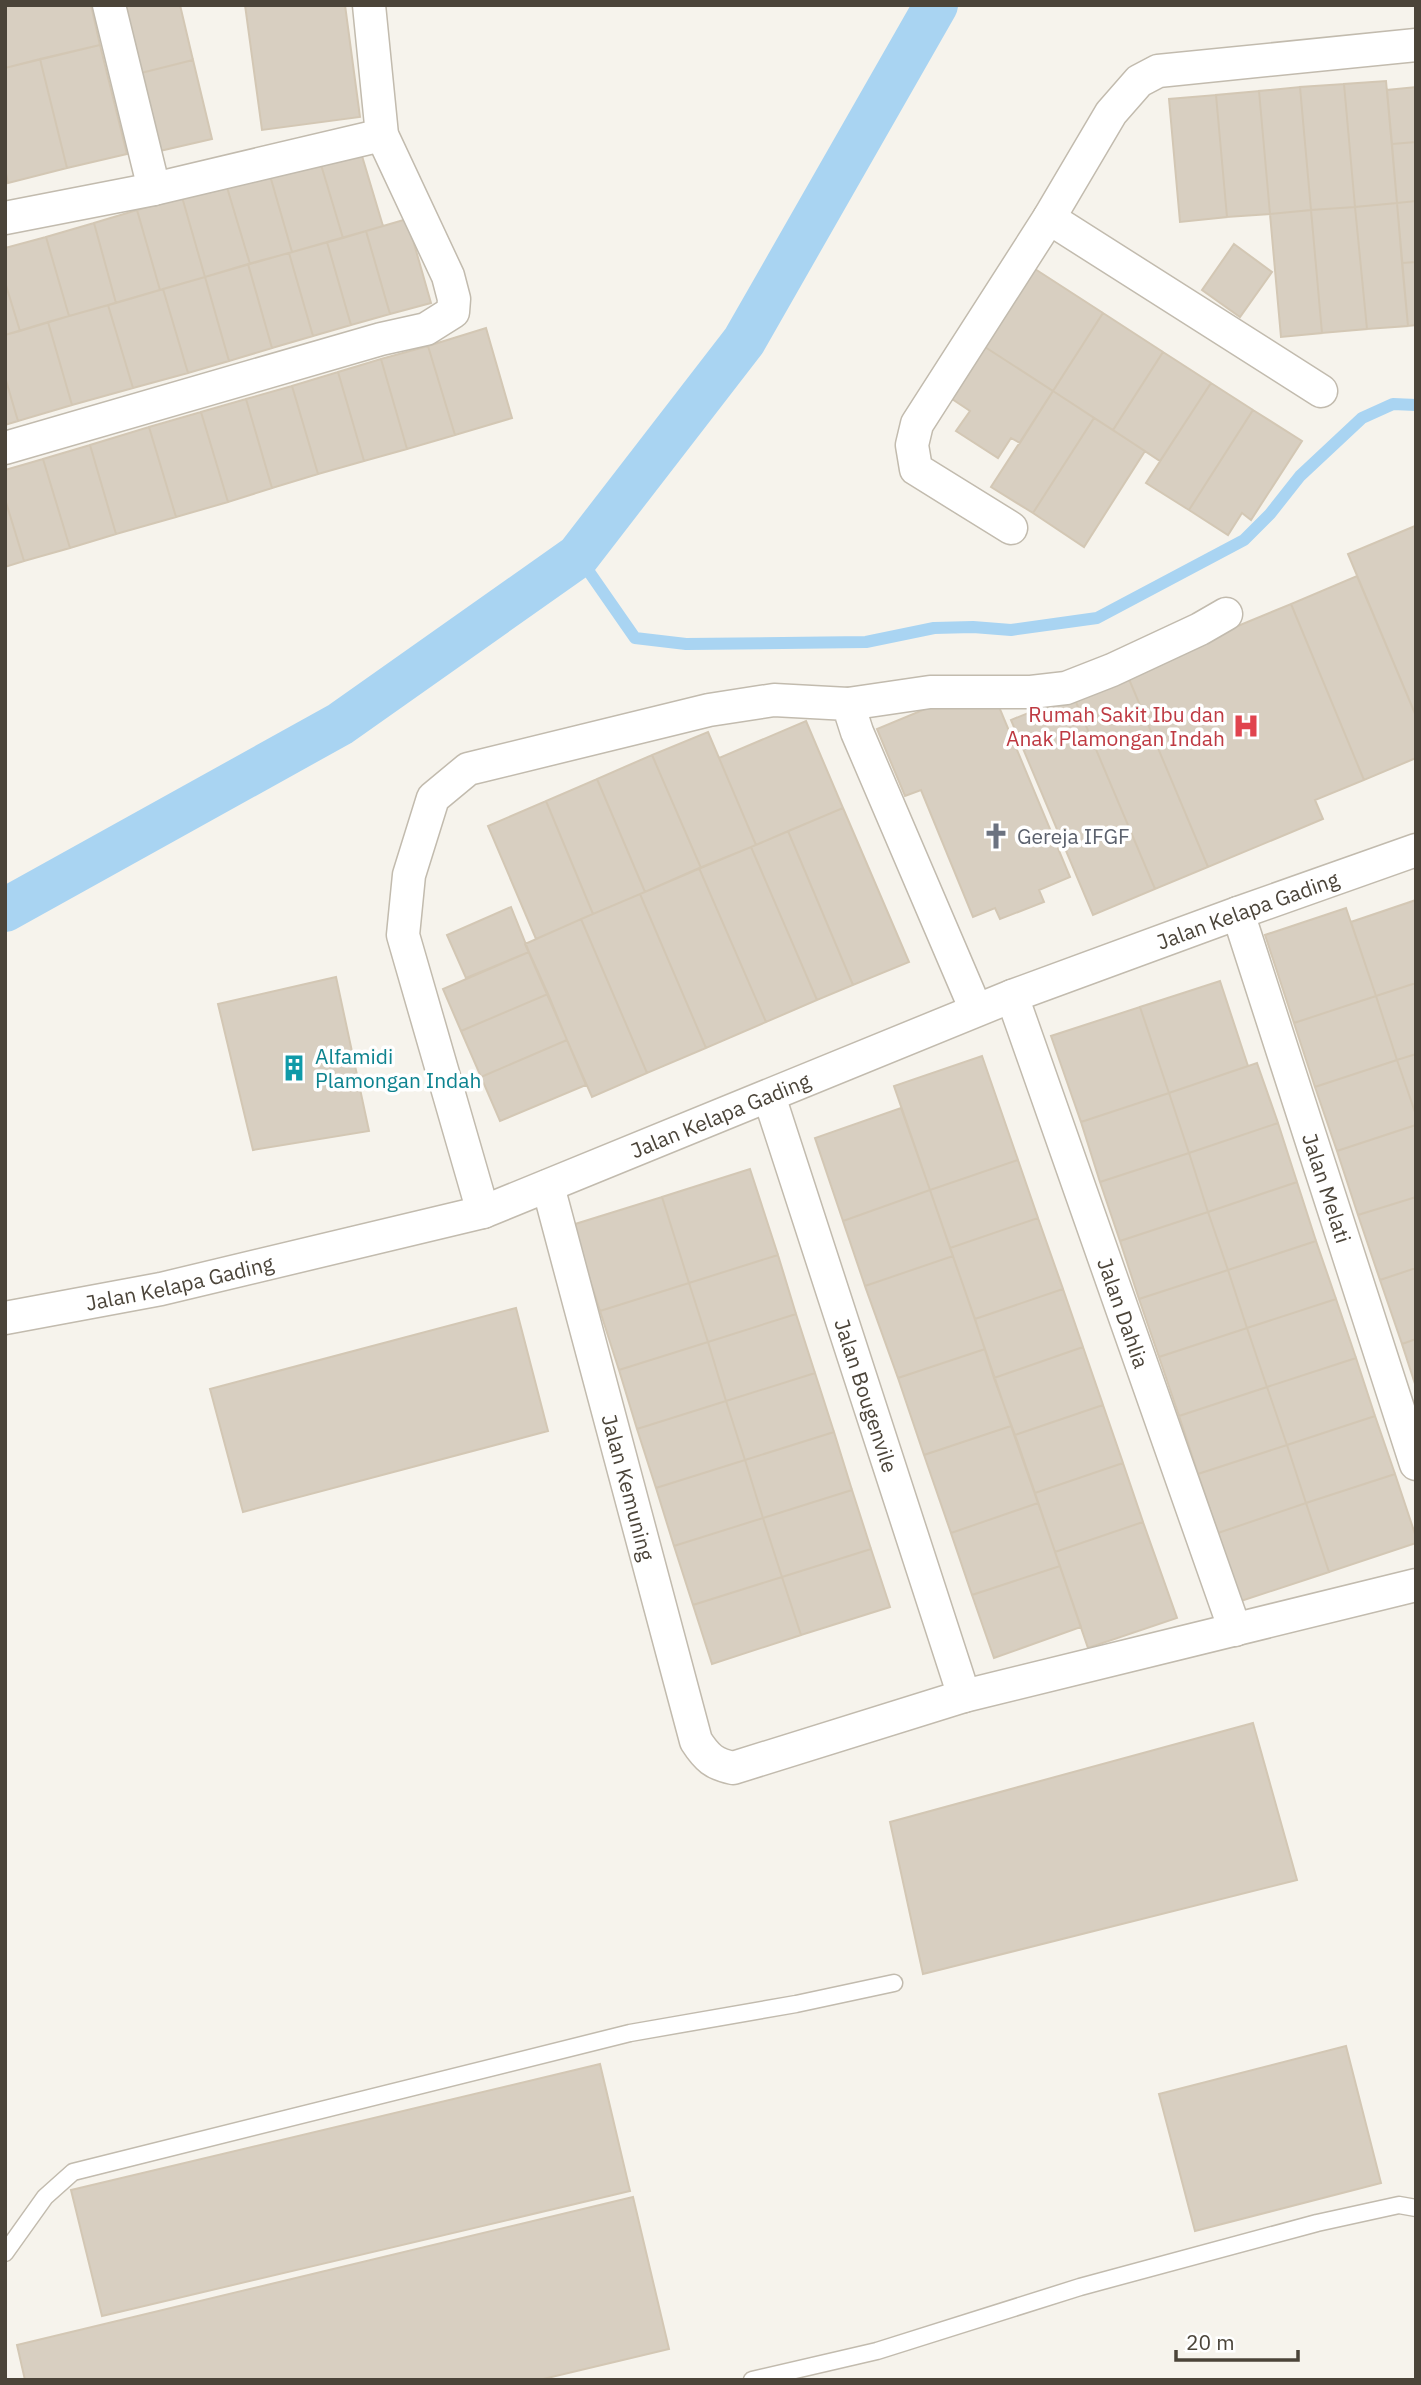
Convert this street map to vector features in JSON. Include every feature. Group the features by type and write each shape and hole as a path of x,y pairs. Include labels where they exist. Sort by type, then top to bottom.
{"street":[{"path":"108,5 154,189"},
{"path":"5,448 381,339 426,329 453,312 454,299 447,276 382,135 369,5"},
{"path":"1011,528 916,469 912,445 917,424 1049,218 1111,113 1139,81 1158,71 1416,45"},
{"path":"5,218 154,189 382,135"},
{"path":"1049,218 1321,391"},
{"path":"484,1212 403,934 409,876 433,798 468,769 709,710 774,700 848,704 929,692 1031,692 1066,688 1200,629 1226,614"},
{"path":"848,704 857,732 976,1010"},
{"name":"Jalan Kelapa Gading","path":"5,1318 161,1290 484,1212 1012,996 1416,850"},
{"name":"Jalan Melati","path":"1238,913 1416,1464"},
{"name":"Jalan Dahlia","path":"1012,996 1235,1630"},
{"name":"Jalan Bougenvile","path":"769,1096 964,1696"},
{"name":"Jalan Kemuning","path":"548,1186 696,1741 708,1759 717,1765 733,1768 964,1696"},
{"path":"964,1696 1416,1585"}],"lane":[{"path":"5,2253 45,2197 73,2172 630,2034 894,1983"},
{"path":"752,2380 877,2351 1080,2287 1317,2224 1399,2205 1416,2207"}],"building":[{"path":"5,5 91,5 100,45 5,68"},
{"path":"116,5 180,5 193,60 133,75"},
{"path":"245,5 345,5 360,117 262,130"},
{"path":"100,45 127,154 67,168 40,59"},
{"path":"40,59 67,168 8,183 5,169 5,68"},
{"path":"193,60 212,139 151,153 133,75"},
{"path":"1386,81 1397,203 1355,207 1344,84"},
{"path":"1344,84 1355,207 1311,210 1300,87"},
{"path":"1300,87 1311,210 1270,214 1259,91"},
{"path":"1416,87 1416,142 1392,144 1387,90"},
{"path":"1259,91 1270,214 1227,217 1216,95"},
{"path":"1216,95 1227,217 1180,222 1169,99"},
{"path":"1416,142 1416,201 1397,203 1392,144"},
{"path":"359,146 383,226 343,238 319,158"},
{"path":"319,158 343,238 292,252 269,172"},
{"path":"269,172 292,252 250,264 226,184"},
{"path":"226,184 250,264 205,277 182,197"},
{"path":"182,197 205,277 160,290 137,210"},
{"path":"1416,201 1416,262 1402,263 1397,203"},
{"path":"1397,203 1408,326 1367,329 1355,207"},
{"path":"1355,207 1367,329 1322,333 1311,210"},
{"path":"137,210 160,290 116,303 94,223"},
{"path":"1311,210 1322,333 1281,337 1270,214"},
{"path":"407,219 431,303 390,314 366,231"},
{"path":"94,223 116,303 69,316 46,237"},
{"path":"366,231 390,314 351,325 327,242"},
{"path":"46,237 69,316 20,331 5,282 5,248"},
{"path":"327,242 351,325 313,336 289,253"},
{"path":"1234,244 1272,272 1240,317 1202,290"},
{"path":"289,253 313,336 272,348 248,264"},
{"path":"1416,262 1416,325 1408,326 1402,263"},
{"path":"248,264 272,348 229,361 205,277"},
{"path":"1035,269 1103,313 1053,391 985,347"},
{"path":"205,277 229,361 188,373 163,289"},
{"path":"5,282 20,331 5,335"},
{"path":"163,289 188,373 133,388 108,305"},
{"path":"108,305 133,388 72,405 48,322"},
{"path":"1103,313 1163,352 1113,430 1053,391"},
{"path":"48,322 72,405 18,421 5,377 5,335"},
{"path":"486,328 512,418 455,435 428,346"},
{"path":"428,346 455,435 407,449 381,359"},
{"path":"985,347 1053,391 1020,443 1011,438 998,458 956,431 970,411 952,399"},
{"path":"1163,352 1211,383 1160,461 1113,430"},
{"path":"381,359 407,449 364,461 338,372"},
{"path":"338,372 364,461 318,474 292,386"},
{"path":"5,377 18,421 5,425"},
{"path":"1211,383 1253,410 1189,510 1146,483"},
{"path":"292,386 318,474 272,488 246,399"},
{"path":"1053,391 1094,418 1033,513 991,487"},
{"path":"246,399 272,488 228,502 201,412"},
{"path":"1253,410 1302,441 1251,520 1242,513 1228,535 1189,510"},
{"path":"201,412 228,502 176,517 149,427"},
{"path":"1094,418 1145,451 1084,547 1033,513"},
{"path":"149,427 176,517 116,534 90,445"},
{"path":"90,445 116,534 70,548 43,459"},
{"path":"43,459 70,548 24,561 5,499 5,470"},
{"path":"5,499 24,561 5,567"},
{"path":"1416,527 1416,716 1348,554"},
{"path":"1357,576 1416,716 1416,758 1364,780 1291,604"},
{"name":"Rumah Sakit Ibu dan Anak Plamongan Indah","path":"1291,604 1364,780 1315,800 1323,819 1208,867 1126,672"},
{"path":"1126,672 1208,867 1155,889 1073,695"},
{"path":"1073,695 1155,889 1093,915 1011,720"},
{"name":"Gereja IFGF","path":"942,702 997,702 1070,877 1039,890 1044,902 1000,919 995,908 973,917 921,790 905,796 877,729"},
{"path":"806,721 843,808 756,845 719,758"},
{"path":"708,732 756,845 701,868 652,755"},
{"path":"652,755 701,868 645,892 597,779"},
{"path":"597,779 645,892 593,914 546,801"},
{"path":"546,801 593,914 536,939 488,826"},
{"path":"843,808 909,962 853,985 788,831"},
{"path":"788,831 853,985 817,1000 751,847"},
{"path":"751,847 817,1000 766,1022 699,868"},
{"path":"699,868 766,1022 706,1048 640,894"},
{"path":"640,894 706,1048 647,1073 581,919"},
{"path":"1416,900 1416,983 1376,996 1351,922"},
{"path":"511,907 529,952 466,978 447,935"},
{"path":"1346,908 1376,996 1294,1023 1265,935"},
{"path":"581,919 647,1073 592,1097 525,944"},
{"path":"529,952 548,994 461,1031 443,989"},
{"name":"Alfamidi Plamongan Indah","path":"336,977 369,1131 253,1150 218,1004"},
{"path":"1220,981 1248,1066 1169,1093 1140,1007"},
{"path":"1416,983 1416,1054 1397,1060 1376,996"},
{"path":"548,994 567,1040 481,1077 461,1031"},
{"path":"1376,996 1397,1060 1315,1087 1294,1023"},
{"path":"1140,1007 1169,1093 1081,1122 1051,1036"},
{"path":"567,1040 586,1085 500,1121 481,1077"},
{"path":"1416,1054 1416,1115 1397,1060"},
{"path":"982,1056 1018,1160 930,1190 894,1086"},
{"path":"1397,1060 1416,1115 1416,1125 1337,1151 1315,1087"},
{"path":"1257,1063 1278,1123 1189,1153 1169,1093"},
{"path":"1169,1093 1189,1153 1100,1182 1081,1122"},
{"path":"901,1108 930,1190 843,1221 815,1138"},
{"path":"1278,1123 1297,1182 1208,1212 1189,1153"},
{"path":"1416,1125 1416,1197 1358,1215 1337,1151"},
{"path":"1189,1153 1208,1212 1120,1241 1100,1182"},
{"path":"1018,1160 1038,1218 950,1248 930,1190"},
{"path":"750,1169 778,1255 689,1283 662,1197"},
{"path":"1297,1182 1316,1241 1228,1270 1208,1212"},
{"path":"930,1190 953,1256 865,1286 843,1221"},
{"path":"662,1197 689,1283 600,1311 572,1225"},
{"path":"1416,1197 1416,1268 1380,1280 1358,1215"},
{"path":"1208,1212 1228,1270 1139,1299 1120,1241"},
{"path":"1038,1218 1063,1289 975,1319 950,1248"},
{"path":"1316,1241 1336,1299 1247,1328 1228,1270"},
{"path":"778,1255 796,1314 708,1342 689,1283"},
{"path":"953,1256 985,1349 898,1378 865,1286"},
{"path":"1416,1268 1416,1339 1402,1344 1380,1280"},
{"path":"1228,1270 1247,1328 1159,1357 1139,1299"},
{"path":"689,1283 708,1342 619,1370 600,1311"},
{"path":"1063,1289 1083,1347 994,1378 975,1319"},
{"path":"1336,1299 1356,1358 1267,1387 1247,1328"},
{"path":"516,1308 548,1431 243,1512 210,1389"},
{"path":"796,1314 815,1373 726,1401 708,1342"},
{"path":"1247,1328 1267,1387 1179,1416 1159,1357"},
{"path":"1416,1339 1416,1387 1402,1344"},
{"path":"708,1342 726,1401 637,1429 619,1370"},
{"path":"1083,1347 1103,1405 1015,1435 994,1378"},
{"path":"985,1349 1011,1426 924,1455 898,1378"},
{"path":"1356,1358 1375,1416 1287,1445 1267,1387"},
{"path":"815,1373 834,1432 745,1460 726,1401"},
{"path":"1267,1387 1287,1445 1198,1474 1179,1416"},
{"path":"726,1401 745,1460 656,1488 637,1429"},
{"path":"1103,1405 1123,1463 1035,1493 1015,1435"},
{"path":"1375,1416 1395,1474 1306,1503 1287,1445"},
{"path":"1011,1426 1038,1503 951,1533 924,1455"},
{"path":"834,1432 852,1490 763,1518 745,1460"},
{"path":"1287,1445 1306,1503 1218,1533 1198,1474"},
{"path":"745,1460 763,1518 674,1546 656,1488"},
{"path":"1123,1463 1143,1522 1055,1552 1035,1493"},
{"path":"1395,1474 1416,1543 1329,1572 1306,1503"},
{"path":"852,1490 871,1549 782,1577 763,1518"},
{"path":"1038,1503 1060,1566 972,1595 951,1533"},
{"path":"1306,1503 1329,1572 1241,1601 1218,1533"},
{"path":"763,1518 782,1577 693,1605 674,1546"},
{"path":"1143,1522 1177,1618 1088,1648 1055,1552"},
{"path":"871,1549 890,1607 801,1635 782,1577"},
{"path":"1060,1566 1081,1627 994,1658 972,1595"},
{"path":"782,1577 801,1635 712,1664 693,1605"},
{"path":"1253,1723 1297,1880 923,1974 890,1822"},
{"path":"1346,2046 1381,2183 1195,2231 1159,2094"},
{"path":"600,2064 630,2191 102,2316 71,2190"},
{"path":"633,2197 669,2349 539,2380 25,2380 17,2345"}],"waterway":[{"path":"5,910 340,724 578,556 744,341 936,5"},
{"path":"578,556 635,638 686,644 866,642 934,628 1011,630 1097,618 1244,540 1270,514 1300,476 1362,418 1393,404 1416,405"}],"place":[{"name":"Rumah Sakit Ibu dan Anak Plamongan Indah","path":"1246,726"},
{"name":"Gereja IFGF","path":"996,836"},
{"name":"Alfamidi Plamongan Indah","path":"294,1068"}]}
